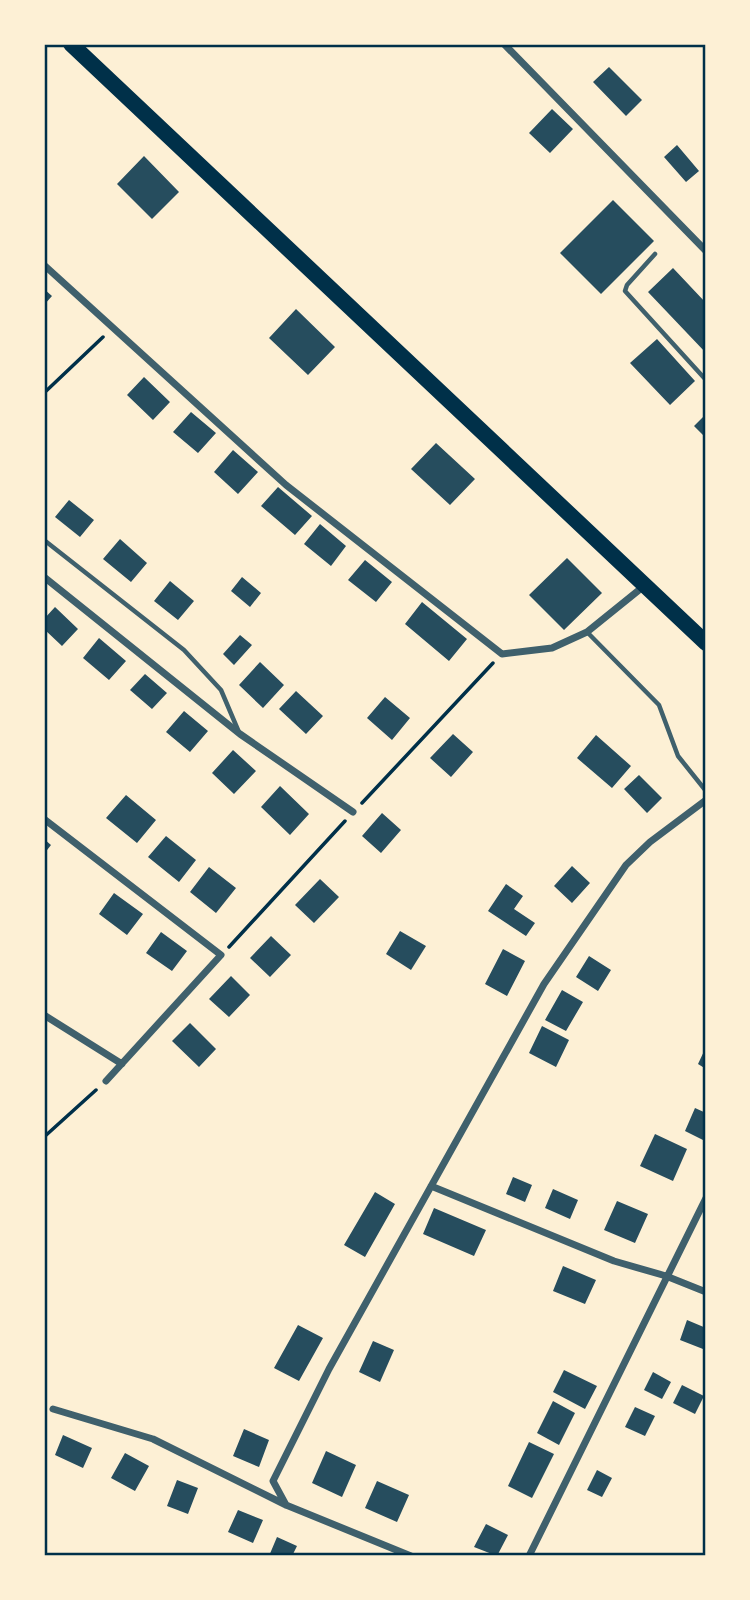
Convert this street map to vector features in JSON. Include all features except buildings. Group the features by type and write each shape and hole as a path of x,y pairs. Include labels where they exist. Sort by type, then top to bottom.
{"highway":[{"path":"71,44 706,643"}],"street":[{"path":"504,44 706,251"},
{"path":"44,265 111,330 286,485 502,654 552,648 587,632 645,585"},
{"path":"44,578 240,734 353,812"},
{"path":"286,1505 273,1482 329,1368 544,984 626,865 650,842 706,800"},
{"path":"44,819 221,955 106,1081"},
{"path":"44,1015 122,1064"},
{"path":"431,1186 614,1261 666,1276 706,1292"},
{"path":"529,1556 706,1198"},
{"path":"53,1409 153,1439 286,1505 411,1556"}],"lane":[{"path":"654,254 627,285 625,291 706,380"},
{"path":"44,540 184,650 221,690 240,734"},
{"path":"587,632 659,705 678,756 706,791"}],"path":[{"path":"44,393 111,330"},
{"path":"44,1137 106,1081"}]}
